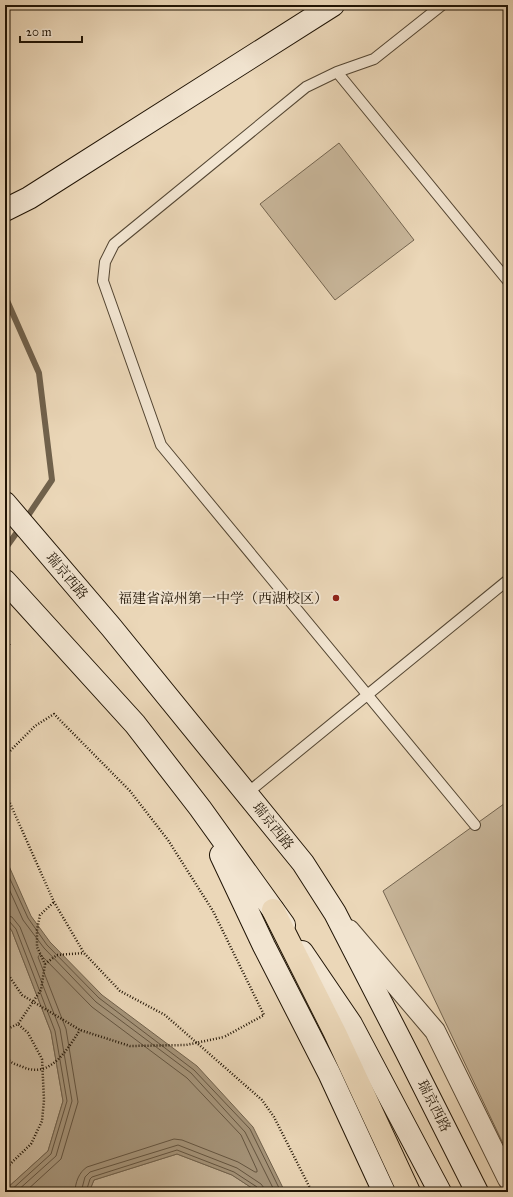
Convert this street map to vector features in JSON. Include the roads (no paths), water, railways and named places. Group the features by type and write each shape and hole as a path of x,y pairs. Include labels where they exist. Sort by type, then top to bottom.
{"main road":[{"path":"273,910 335,1033 409,1192"}],"street":[{"path":"5,210 29,198 333,5"},
{"name":"瑞京西路","path":"5,503 111,628 303,863 335,913 477,1192"},
{"path":"5,581 135,724 200,808 273,910 351,1024 440,1192"},
{"path":"200,808 264,946 329,1073 384,1192"},
{"path":"335,913 436,1031 508,1179"}],"lane":[{"path":"442,5 374,59 337,72 306,87 114,244 105,262 103,281 161,445 475,825"},
{"path":"337,72 508,281"},
{"path":"246,794 508,580"}],"water":[{"path":"5,857 31,916 50,942 102,995 197,1066 253,1127 285,1192 258,1192 232,1175 177,1154 94,1180 89,1192 5,1192 5,1190 48,1151 63,1101 51,1032 12,931 5,922"}],"waterway":[{"path":"5,296 39,373 52,480 25,520"},
{"path":"5,549 20,528"}],"place":[{"name":"福建省漳州第一中学（西湖校区）","path":"336,598"}]}
